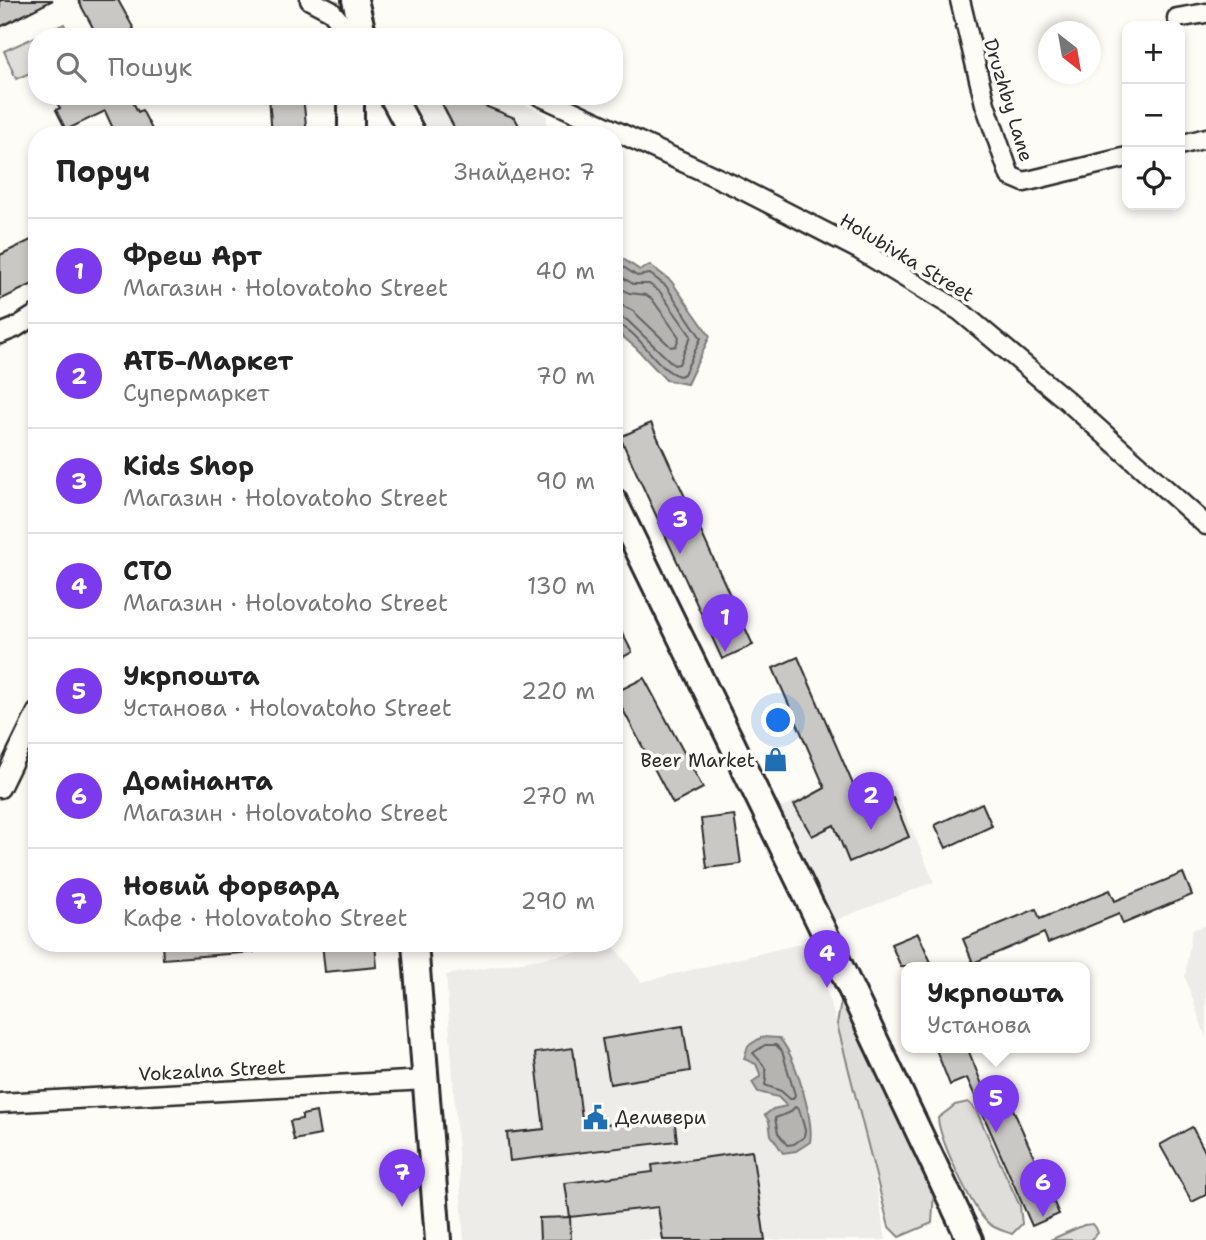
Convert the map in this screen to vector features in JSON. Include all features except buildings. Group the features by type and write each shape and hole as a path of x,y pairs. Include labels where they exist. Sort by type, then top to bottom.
{"street":[{"path":"310,0 331,11 345,28"},
{"path":"355,0 362,28"},
{"name":"Druzhby Lane","path":"960,0 985,104 1010,176 1024,182 1122,159"},
{"path":"1177,18 1206,13"},
{"path":"351,105 351,126"},
{"path":"397,105 409,126"},
{"name":"Holubivka Street","path":"560,105 605,126"},
{"name":"Holubivka Street","path":"623,134 735,186 858,249 960,311 1065,399 1206,526"},
{"path":"1185,144 1206,138"},
{"path":"0,334 28,320"},
{"path":"623,519 824,930 970,1240"},
{"path":"0,788 28,730"},
{"path":"416,952 438,1240"},
{"name":"Vokzalna Street","path":"0,1102 426,1080"}],"shaded area":[{"path":"28,40 28,74 16,79 4,51"},
{"path":"414,105 525,105 547,115 546,126 425,126"},
{"path":"816,791 832,815 896,791 934,882 833,921 774,811"},
{"path":"1206,925 1206,1038 1185,977 1192,930"},
{"path":"812,941 861,1105 886,1240 464,1240 446,975 579,952 618,952 641,982"},
{"path":"841,1002 858,1022 935,1175 932,1223 899,1237 889,1227 837,1024"},
{"path":"968,1102 976,1110 1020,1206 1022,1224 1012,1234 992,1226 981,1214 965,1188 944,1141 938,1118 955,1105"},
{"path":"1093,1224 1098,1233 1090,1240 1050,1240 1084,1225"}],"water":[{"path":"623,259 640,270 650,265 671,281 710,336 687,384 666,380 623,337"},
{"path":"762,1037 779,1038 791,1058 802,1088 809,1119 810,1142 796,1151 783,1153 771,1135 769,1121 765,1115 773,1109 787,1106 778,1097 758,1092 752,1082 761,1076 756,1064 744,1059 748,1046"}],"place":[{"name":"Kids Shop","path":"680,554"},
{"name":"Фреш Арт","path":"725,652"},
{"name":"Beer Market","path":"775,760"},
{"name":"АТБ-Маркет","path":"871,830"},
{"name":"СТО","path":"827,988"},
{"name":"Деливери","path":"595,1117"},
{"name":"Укрпошта","path":"996,1133"},
{"name":"Новий форвард","path":"402,1207"},
{"name":"Домінанта","path":"1043,1217"}]}
